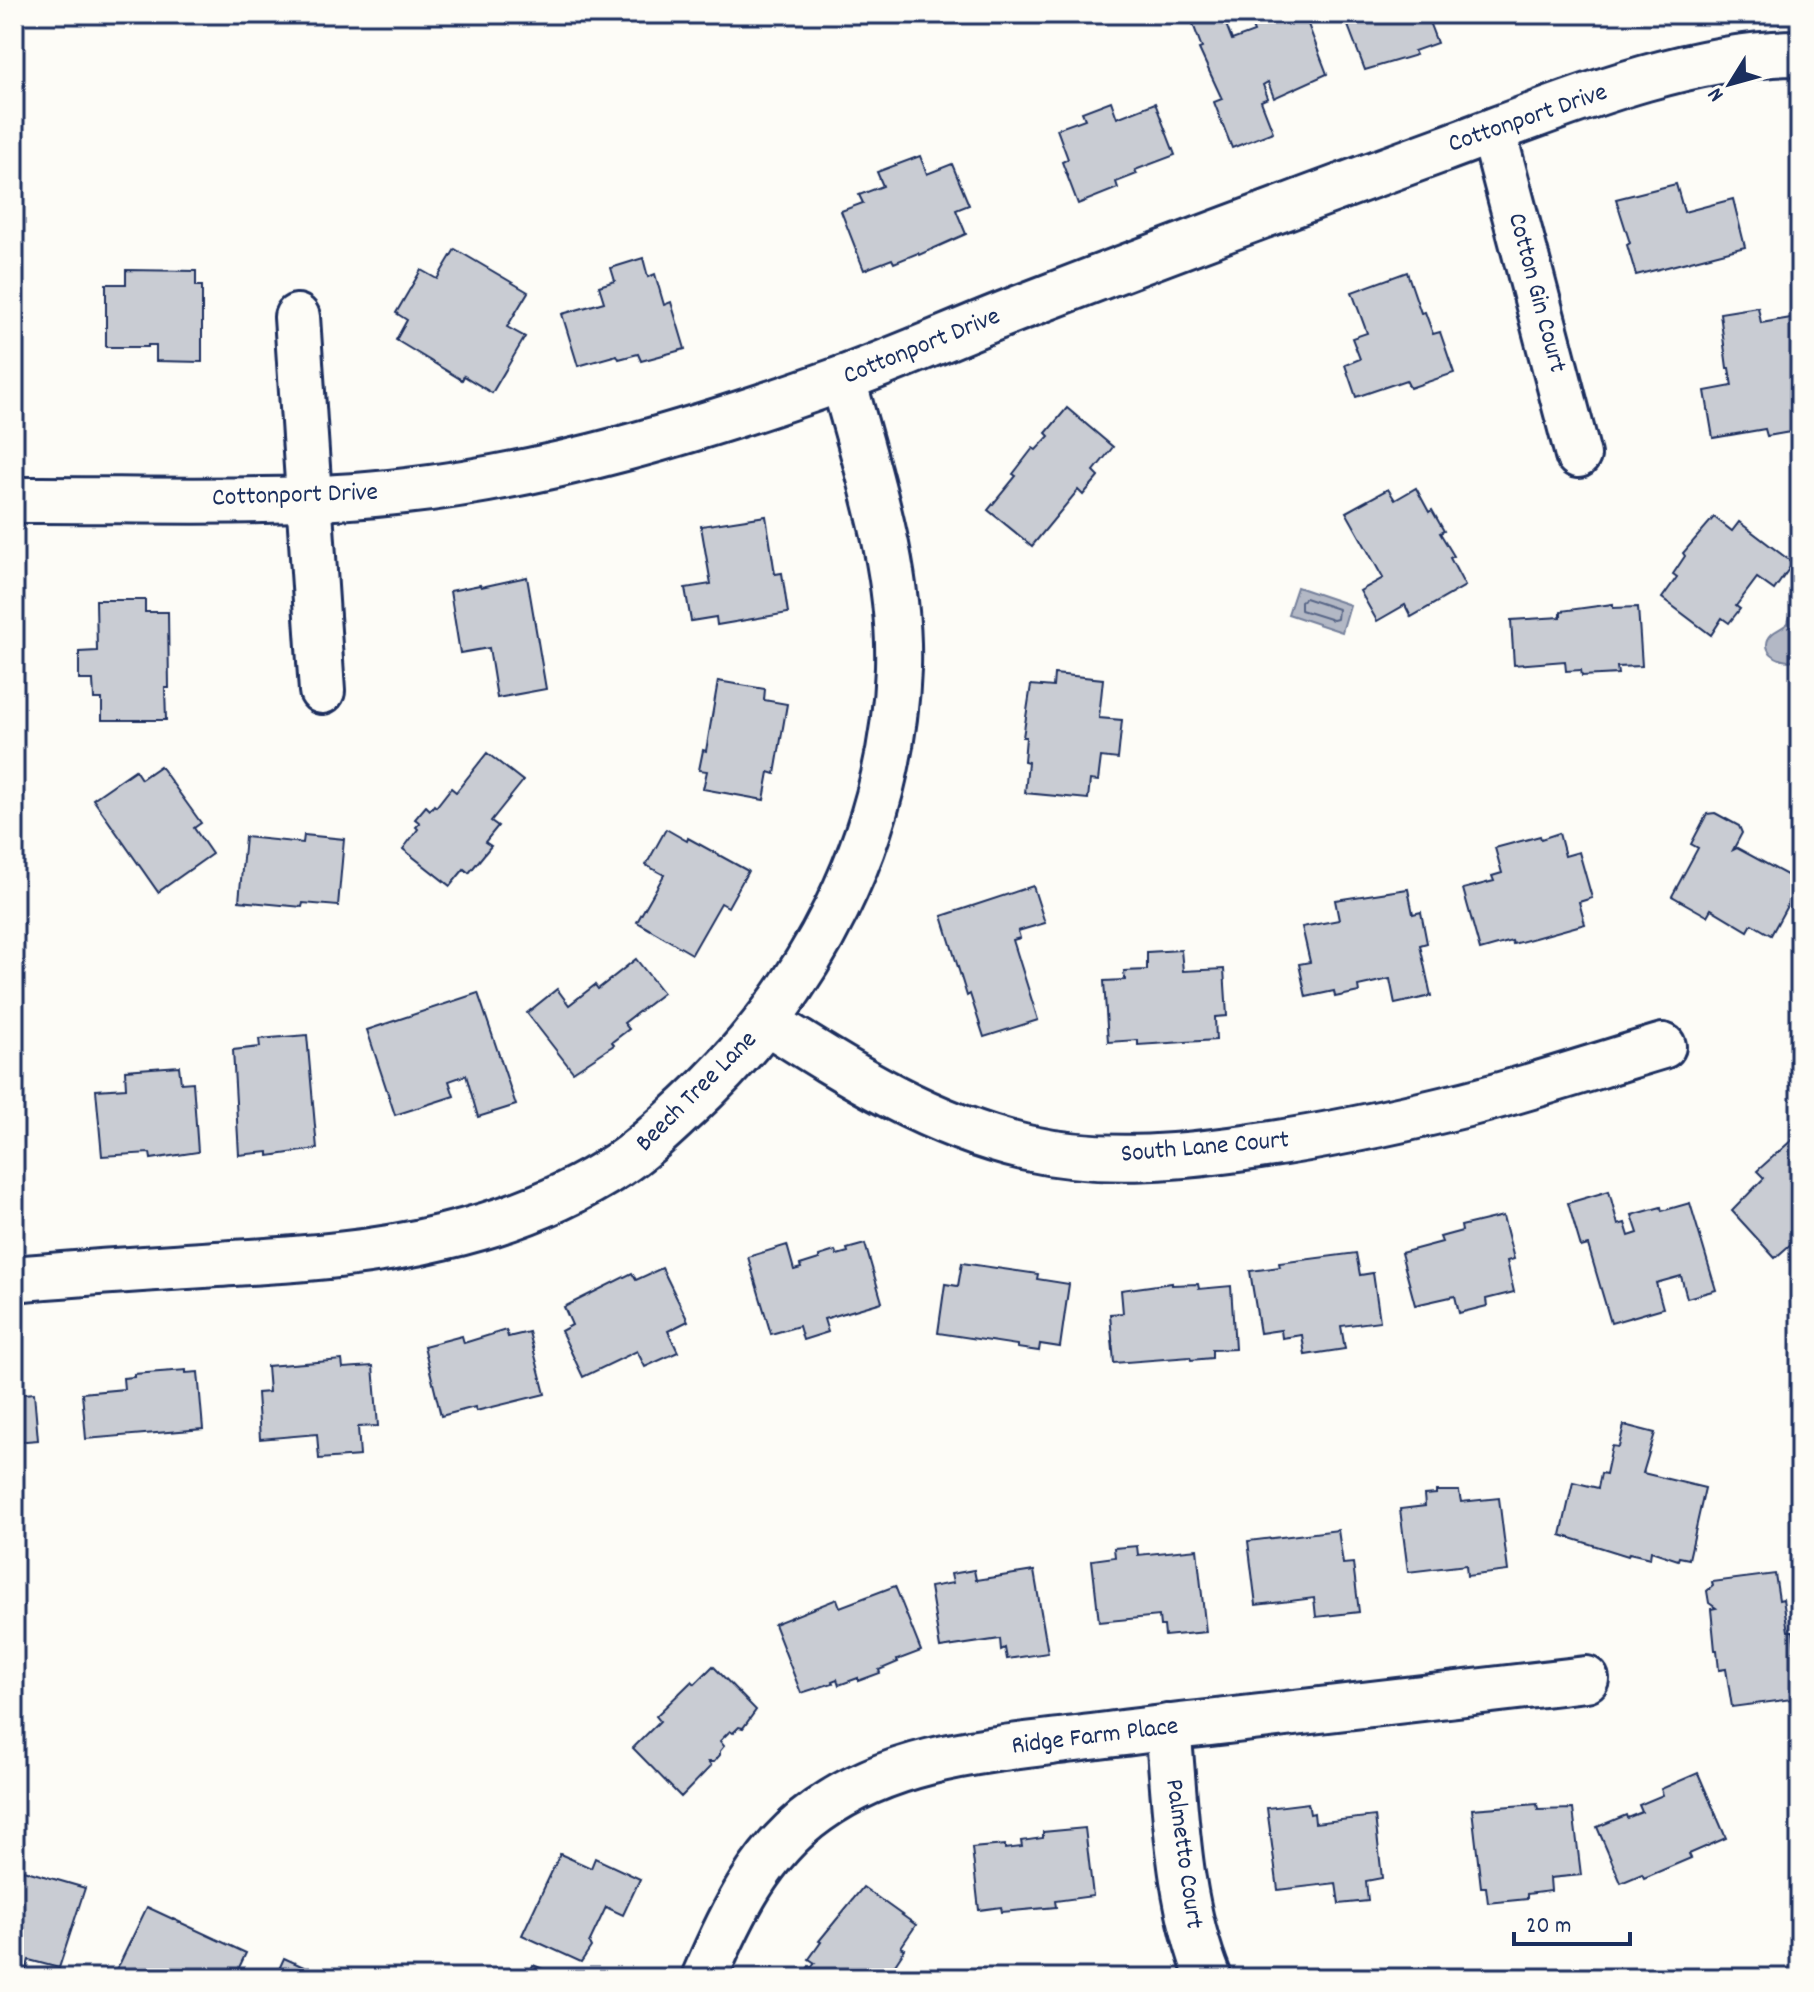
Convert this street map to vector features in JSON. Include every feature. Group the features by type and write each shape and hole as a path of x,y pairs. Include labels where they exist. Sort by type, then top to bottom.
{"street":[{"name":"Cottonport Drive","path":"14,500 308,498 409,491 603,454 701,427 843,379 1024,306 1493,131 1673,71 1732,57 1800,53"},
{"name":"Cotton Gin Court","path":"1493,131 1578,455"},
{"path":"297,317 322,691"},
{"name":"Beech Tree Lane","path":"14,1279 329,1257 445,1237 544,1204 591,1181 635,1154 734,1061 767,1022 843,898 866,841 894,707 898,668 892,577 843,379"},
{"name":"South Lane Court","path":"767,1022 897,1100 937,1119 1029,1148 1098,1156 1160,1157 1215,1152 1359,1128 1462,1106 1663,1046"},
{"name":"Ridge Farm Place","path":"704,1978 731,1915 756,1874 799,1827 843,1796 890,1774 934,1759 1168,1727 1586,1679"},
{"name":"Palmetto Court","path":"1168,1727 1185,1897 1193,1936 1209,1978"}],"water":[{"path":"1297,587 1350,605 1342,632 1288,614"},
{"path":"1793,603 1800,603 1800,650 1793,660 1787,661 1772,654 1767,645 1772,634 1788,623"}],"building":[{"path":"1222,14 1232,40 1254,32 1252,27 1274,19 1273,14 1304,14 1327,74 1274,98 1268,82 1263,85 1268,98 1261,101 1273,132 1232,148 1214,102 1222,99 1199,49 1202,48 1193,24"},
{"path":"1426,14 1437,43 1414,51 1416,55 1365,70 1344,15"},
{"path":"1111,101 1117,118 1155,103 1175,155 1135,170 1137,174 1116,182 1118,188 1078,204 1062,162 1068,159 1057,129 1085,119 1082,112"},
{"path":"920,156 927,174 952,164 969,205 956,210 966,234 919,255 894,263 892,259 864,270 841,211 863,203 859,195 883,186 877,172"},
{"path":"1676,184 1684,212 1733,199 1745,247 1636,275 1616,199"},
{"path":"455,249 528,292 507,327 525,337 492,393 464,376 462,380 396,340 407,320 396,313 421,270 437,279"},
{"path":"643,258 648,277 655,274 664,305 671,302 685,349 641,361 638,354 619,359 617,355 578,366 562,314 604,302 599,286 615,281 611,268"},
{"path":"126,270 196,271 196,286 202,286 202,362 156,361 156,345 106,347 106,284 126,284"},
{"path":"1407,272 1421,313 1425,312 1433,334 1440,332 1454,373 1410,388 1406,380 1356,397 1345,365 1360,359 1352,338 1367,333 1352,292"},
{"path":"1758,307 1761,323 1791,318 1800,374 1800,443 1796,431 1767,436 1765,429 1713,438 1705,391 1732,386 1720,313"},
{"path":"1067,408 1113,447 1094,471 1099,476 1083,495 1078,490 1032,546 988,510 1016,476 1013,474 1033,448 1036,450 1049,436 1046,433"},
{"path":"1416,488 1444,531 1440,533 1454,556 1450,558 1465,586 1411,617 1405,605 1377,621 1360,591 1383,578 1346,512 1388,489 1395,500"},
{"path":"766,516 775,574 782,573 788,613 717,625 716,617 691,621 685,588 711,584 701,526"},
{"path":"1714,517 1732,531 1739,522 1793,563 1774,590 1757,578 1736,606 1740,609 1729,623 1722,618 1711,635 1662,598 1677,577 1673,574 1685,556 1683,553"},
{"path":"527,577 546,689 497,698 489,648 460,653 450,591"},
{"path":"96,600 145,600 145,612 168,612 169,688 165,688 166,720 102,720 102,699 94,699 93,680 79,680 79,652 97,651"},
{"path":"1613,604 1613,608 1638,607 1642,666 1617,667 1618,674 1582,676 1581,670 1566,671 1565,661 1514,665 1511,620 1561,617 1561,611"},
{"path":"1054,674 1103,679 1099,718 1122,720 1118,759 1101,757 1098,781 1090,780 1088,799 1025,793 1028,762 1024,761 1026,737 1023,737 1031,685 1053,687"},
{"path":"718,681 765,689 764,700 787,704 775,774 769,772 764,800 703,789 707,771 699,770 703,750 706,751"},
{"path":"487,753 523,781 491,821 498,826 485,842 491,846 469,873 464,869 450,886 403,849 418,829 416,827 420,823 415,819 426,806 430,810 434,805 436,807 451,788 456,792"},
{"path":"160,766 201,823 194,828 212,854 158,892 93,799 135,770 141,779"},
{"path":"1715,813 1739,826 1742,833 1733,850 1737,848 1800,882 1771,935 1752,924 1748,931 1711,909 1707,916 1672,896 1698,848 1691,844 1707,814"},
{"path":"666,829 748,871 728,907 721,903 692,954 637,922 664,875 646,865"},
{"path":"1559,833 1565,856 1579,852 1592,898 1579,902 1585,924 1480,950 1463,889 1494,881 1492,876 1502,873 1495,848"},
{"path":"304,835 344,839 338,906 303,903 302,907 239,901 245,837 303,843"},
{"path":"1033,886 1045,923 1018,931 1020,938 1013,940 1038,1020 984,1037 970,994 967,996 942,916"},
{"path":"1408,889 1413,914 1421,912 1427,943 1420,945 1431,996 1395,1004 1390,979 1358,986 1359,992 1335,997 1334,991 1306,997 1299,964 1310,962 1302,927 1339,920 1335,900"},
{"path":"1181,950 1183,971 1224,969 1227,1016 1215,1017 1216,1040 1138,1045 1138,1040 1108,1042 1104,981 1125,980 1124,971 1147,970 1147,952"},
{"path":"636,959 663,993 624,1023 629,1029 612,1042 614,1045 573,1072 527,1013 557,989 569,1005 595,985 598,989"},
{"path":"1800,987 1800,1029 1795,1030 1790,988"},
{"path":"478,993 516,1105 478,1117 466,1075 449,1081 454,1096 395,1115 367,1030"},
{"path":"307,1035 317,1149 268,1156 268,1152 239,1155 233,1050 260,1047 259,1039"},
{"path":"179,1066 181,1083 193,1082 198,1152 151,1159 150,1153 102,1156 96,1090 126,1088 125,1070"},
{"path":"1794,1138 1800,1143 1800,1246 1797,1248 1792,1243 1775,1258 1732,1211 1764,1178 1757,1171"},
{"path":"1609,1191 1618,1225 1625,1223 1629,1236 1638,1233 1632,1215 1690,1203 1716,1290 1687,1298 1681,1276 1656,1283 1663,1308 1611,1323 1588,1245 1581,1247 1568,1203"},
{"path":"1503,1216 1514,1259 1507,1261 1514,1292 1486,1299 1487,1306 1459,1313 1455,1296 1415,1305 1401,1253 1442,1242 1440,1237 1462,1231 1461,1226"},
{"path":"865,1244 882,1302 824,1319 828,1332 803,1340 799,1326 771,1334 748,1257 787,1245 794,1270 819,1259 819,1256 835,1251 837,1255"},
{"path":"1356,1253 1360,1275 1373,1273 1380,1321 1341,1326 1345,1349 1305,1355 1302,1335 1282,1338 1281,1330 1260,1333 1250,1271 1280,1267 1279,1263"},
{"path":"962,1263 1038,1274 1037,1279 1069,1284 1060,1347 1040,1344 1039,1351 938,1333 945,1284 958,1286"},
{"path":"662,1268 688,1321 668,1331 678,1352 645,1367 637,1351 583,1377 561,1331 572,1325 564,1307 632,1273 636,1280"},
{"path":"1172,1283 1198,1284 1199,1289 1231,1286 1235,1349 1212,1350 1212,1358 1114,1363 1110,1314 1123,1313 1121,1290"},
{"path":"506,1330 508,1337 529,1332 545,1394 441,1416 424,1346 462,1336 464,1343"},
{"path":"342,1360 343,1368 373,1366 378,1426 358,1427 360,1456 319,1459 317,1434 260,1439 257,1393 269,1392 267,1366"},
{"path":"186,1370 186,1373 198,1372 203,1429 86,1439 82,1393 124,1389 123,1378 134,1377 134,1374"},
{"path":"34,1393 38,1440 14,1442 14,1395"},
{"path":"1624,1425 1655,1433 1643,1473 1705,1488 1689,1559 1679,1557 1678,1560 1651,1551 1650,1558 1629,1553 1628,1556 1561,1535 1573,1482 1598,1488 1601,1473 1606,1474 1612,1446 1619,1447"},
{"path":"1436,1491 1459,1491 1461,1502 1499,1498 1508,1571 1467,1576 1466,1565 1408,1572 1400,1509 1425,1506 1424,1495 1436,1494"},
{"path":"1338,1530 1343,1564 1353,1563 1359,1612 1316,1617 1314,1598 1256,1605 1248,1541"},
{"path":"1137,1546 1138,1555 1197,1549 1206,1632 1165,1636 1159,1616 1099,1622 1092,1560 1115,1557 1114,1548"},
{"path":"974,1570 976,1580 1034,1571 1048,1653 1007,1659 1005,1648 1001,1650 1000,1639 940,1648 930,1587 953,1583 951,1574"},
{"path":"1775,1574 1788,1631 1793,1631 1800,1698 1732,1707 1726,1669 1719,1670 1715,1650 1711,1609 1716,1608 1709,1603 1707,1591 1713,1586 1712,1582"},
{"path":"895,1586 921,1651 858,1681 858,1678 839,1685 837,1679 801,1693 774,1624 837,1599 840,1607"},
{"path":"713,1666 756,1710 743,1728 739,1727 733,1733 730,1731 720,1741 724,1746 720,1755 714,1762 708,1762 711,1766 681,1797 633,1748 660,1721 656,1716 692,1681 695,1684"},
{"path":"1698,1773 1726,1838 1689,1854 1691,1858 1644,1878 1642,1874 1621,1883 1597,1827 1642,1812 1639,1805 1663,1795 1661,1789"},
{"path":"1308,1803 1315,1823 1375,1816 1382,1878 1366,1881 1368,1901 1339,1904 1336,1883 1278,1890 1267,1808"},
{"path":"1537,1804 1538,1810 1573,1809 1581,1875 1550,1878 1551,1891 1527,1894 1527,1899 1488,1903 1486,1887 1481,1887 1472,1809"},
{"path":"1085,1828 1093,1896 1055,1901 1056,1907 1002,1912 1001,1907 979,1910 972,1848 1022,1847 1021,1841 1043,1838 1043,1832"},
{"path":"560,1854 591,1868 595,1858 640,1879 623,1915 606,1907 589,1943 591,1947 581,1962 522,1935"},
{"path":"23,1870 85,1888 59,1968 29,1960 24,1978 14,1978 14,1873 21,1875"},
{"path":"863,1887 916,1925 886,1978 801,1978 815,1963 809,1959 819,1941"},
{"path":"147,1907 246,1953 234,1978 110,1978"},
{"path":"284,1958 317,1973 315,1978 275,1978"},
{"path":"533,1965 565,1978 527,1978"}]}
